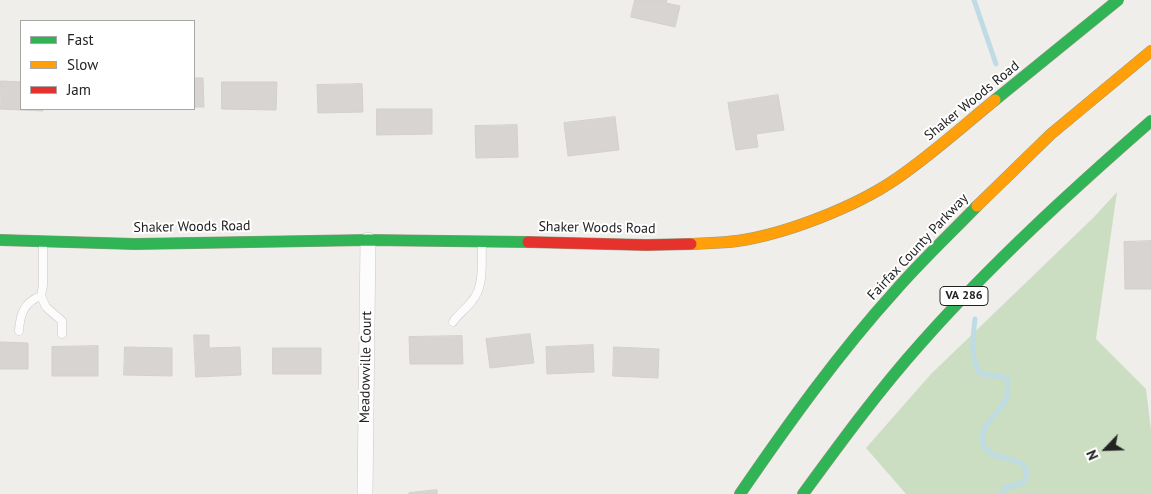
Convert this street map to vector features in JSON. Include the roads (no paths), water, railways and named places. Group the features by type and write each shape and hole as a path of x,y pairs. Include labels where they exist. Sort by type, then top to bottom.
{"main road":[{"name":"Shaker Woods Road","path":"0,240 135,244 368,240 646,245 713,244 770,234 831,213 865,198 896,179 1118,0"},
{"name":"Fairfax County Parkway","path":"740,494 783,431 850,343 895,290 1051,134 1151,51"},
{"name":"VA 286","path":"804,494 870,402 941,321 1046,213 1151,121"}],"street":[{"name":"Meadowville Court","path":"365,494 368,240"}],"lane":[{"path":"453,322 478,293 481,277 482,241"},
{"path":"43,242 43,285 41,296 46,307 62,321 62,334"},
{"path":"19,331 20,315 27,304 41,296"}],"waterway":[{"path":"974,0 996,64"},
{"path":"975,319 973,353 979,373 1007,378 1007,397 985,429 982,438 983,443 988,451 994,455 1020,463 1027,472 1024,482 1006,487 1001,494"}]}
